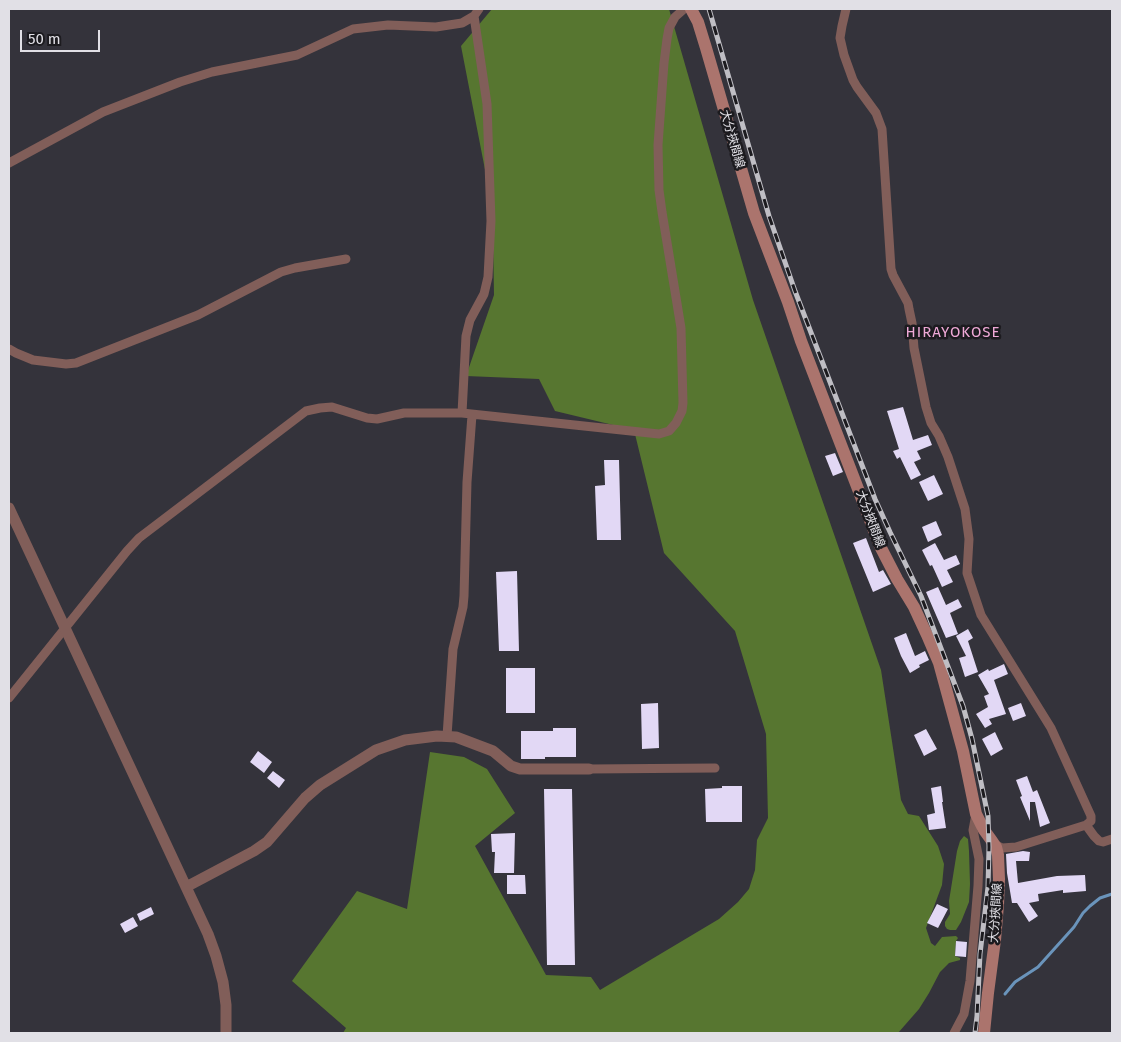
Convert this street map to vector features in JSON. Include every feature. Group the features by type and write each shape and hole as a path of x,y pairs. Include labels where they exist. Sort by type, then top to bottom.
{"main road":[{"name":"大分挾間線","path":"691,9 698,22 706,48 750,201 801,341 880,546 914,607 941,670 963,751 976,814 994,844 998,855 998,905 984,1033"}],"street":[{"path":"9,698 139,538 306,411 332,407 376,419 404,413 467,414 659,434 669,431 682,411 682,334 659,190 658,145 667,39 675,17 684,9"},
{"path":"846,9 840,38 853,80 876,113 882,129 892,275 910,309 914,348 926,407 948,457 965,509 968,539 967,573 981,615 1040,708 1055,736 1091,816 1091,822 1086,825 1016,847 1002,848 994,844"},
{"path":"447,736 453,649 464,596 467,482 466,336 470,320 484,294 488,277 491,221 487,104 476,12"},
{"path":"9,163 103,112 180,82 212,72 297,54 353,29 388,24 436,27 462,23 476,12"},
{"path":"9,349 33,360 66,364 76,363 198,315 281,272 346,259"},
{"path":"9,508 208,934 220,970 226,1005 226,1033"},
{"path":"186,887 254,851 267,842 299,804 320,785 376,750 405,740 447,736 466,740 490,749 511,766 520,769 715,768"},
{"path":"954,1033 966,1007 973,954 978,886 978,859 973,830 976,814"},
{"path":"1086,825 1100,841 1112,840"}],"green space":[{"path":"492,9 669,9 753,300 881,670 901,800 908,814 919,816 938,846 944,864 942,885 926,928 931,943 935,946 942,937 956,936 958,938 955,956 960,958 960,960 949,963 940,972 919,1009 898,1033 343,1033 346,1028 292,981 357,891 407,909 430,752 464,757 487,769 515,813 475,846 546,975 591,977 600,990 719,919 738,902 749,889 755,870 757,840 768,818 766,734 735,631 664,553 634,430 555,411 539,379 466,376 494,295 494,216 461,46"},
{"path":"964,836 968,839 969,851 969,902 956,930 950,930 945,926 945,922 950,914 949,901 957,851 960,841"}],"building":[{"path":"903,407 913,440 928,435 932,445 917,451 921,459 914,462 921,475 911,480 900,457 897,459 893,451 899,449 887,411"},
{"path":"835,453 843,472 833,476 825,456"},
{"path":"604,460 619,460 621,540 597,540 595,486 605,485"},
{"path":"934,475 943,494 928,501 919,482"},
{"path":"936,521 942,535 928,542 922,527"},
{"path":"866,538 879,572 883,570 891,584 873,592 853,543"},
{"path":"935,543 944,560 956,555 960,564 947,570 953,582 942,587 932,565 930,566 922,550"},
{"path":"517,571 519,651 499,651 496,572"},
{"path":"938,587 946,605 958,599 962,607 950,613 958,634 946,638 926,592"},
{"path":"968,629 973,638 968,641 978,672 965,677 959,658 966,656 956,636"},
{"path":"906,633 915,656 925,651 929,660 919,665 920,667 910,673 894,638"},
{"path":"1004,664 1008,674 994,680 1006,714 989,719 992,724 985,728 976,714 988,707 984,696 989,694 978,675 988,669 989,671"},
{"path":"506,668 535,668 535,713 506,713"},
{"path":"658,703 659,748 642,749 641,704"},
{"path":"1021,703 1026,716 1013,721 1008,708"},
{"path":"553,728 576,728 576,757 521,759 521,731 553,731"},
{"path":"926,729 937,749 924,756 914,735"},
{"path":"995,732 1003,749 991,756 982,739"},
{"path":"258,751 272,762 264,773 250,762"},
{"path":"273,771 285,780 279,788 267,778"},
{"path":"1027,776 1033,792 1037,790 1050,823 1040,827 1035,802 1030,802 1030,821 1020,797 1022,796 1016,780"},
{"path":"722,786 742,786 742,822 706,822 705,789 722,788"},
{"path":"941,786 946,828 929,830 927,815 935,813 931,788"},
{"path":"544,789 572,789 575,965 547,965"},
{"path":"515,833 514,873 494,873 495,852 492,852 491,834"},
{"path":"1023,851 1030,852 1029,861 1016,861 1018,883 1057,876 1085,875 1086,891 1063,893 1063,890 1038,894 1039,901 1029,903 1038,916 1029,922 1017,903 1012,903 1007,873 1006,854"},
{"path":"507,875 525,875 526,894 507,894"},
{"path":"937,904 948,909 938,928 927,923"},
{"path":"151,907 154,914 140,921 137,914"},
{"path":"133,917 138,926 125,933 120,924"},
{"path":"956,941 967,942 966,957 955,956"}],"waterway":[{"path":"1005,994 1015,982 1038,967 1090,906 1100,898 1112,894"}],"railway":[{"path":"709,9 769,216 795,291 875,499 921,596 963,706 972,739 988,816 989,847 988,887 980,954 975,1033"}],"district":[{"name":"HIRAYOKOSE","path":"953,333"}]}
